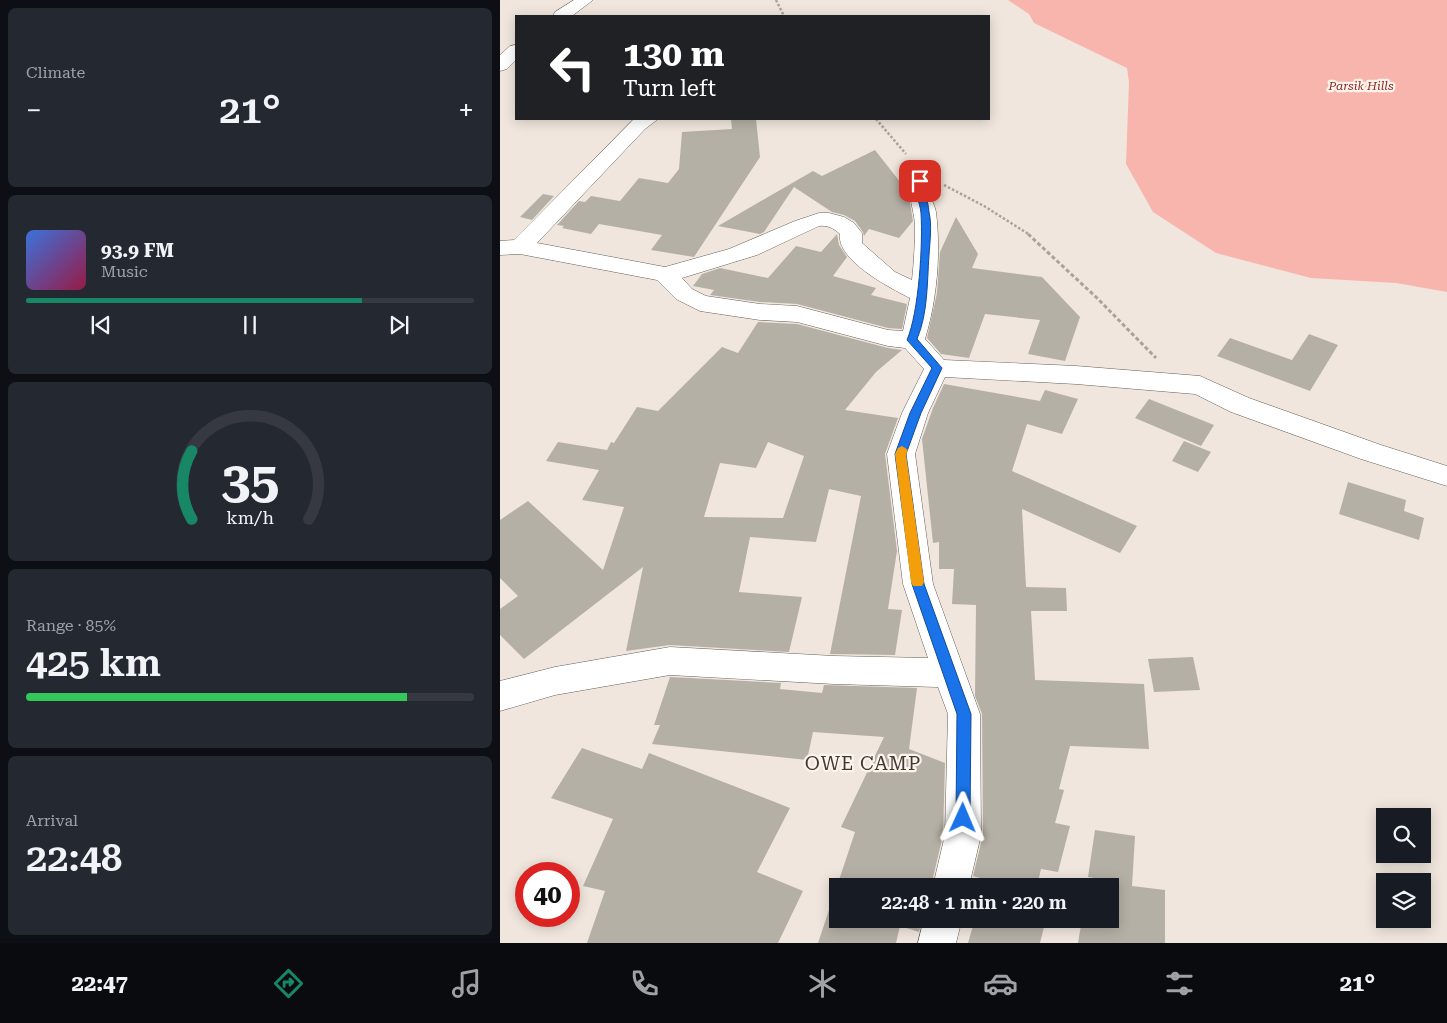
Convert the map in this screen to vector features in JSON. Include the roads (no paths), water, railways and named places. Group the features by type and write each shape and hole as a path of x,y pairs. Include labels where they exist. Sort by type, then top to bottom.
{"street":[{"path":"562,15 585,0"},
{"path":"500,65 515,51"},
{"path":"510,248 638,125 646,120"},
{"path":"912,340 917,326 922,294 925,211 920,195 921,168"},
{"path":"673,283 709,265 763,245 809,222 823,218 847,227 851,233 850,241 852,246 887,278 922,294"},
{"path":"510,248 673,283 700,303 760,312 796,314 888,338 912,340 937,368 983,372 1076,374 1200,384 1240,405 1371,452 1447,476"},
{"path":"937,368 915,413 901,454 918,584 964,714 963,835 952,878"},
{"path":"500,696 555,681 670,661 950,674"},
{"path":"937,943 941,928"}],"district":[{"name":"OWE CAMP","path":"863,763"}],"park label":[{"name":"Parsik Hills","path":"1361,86"}]}
